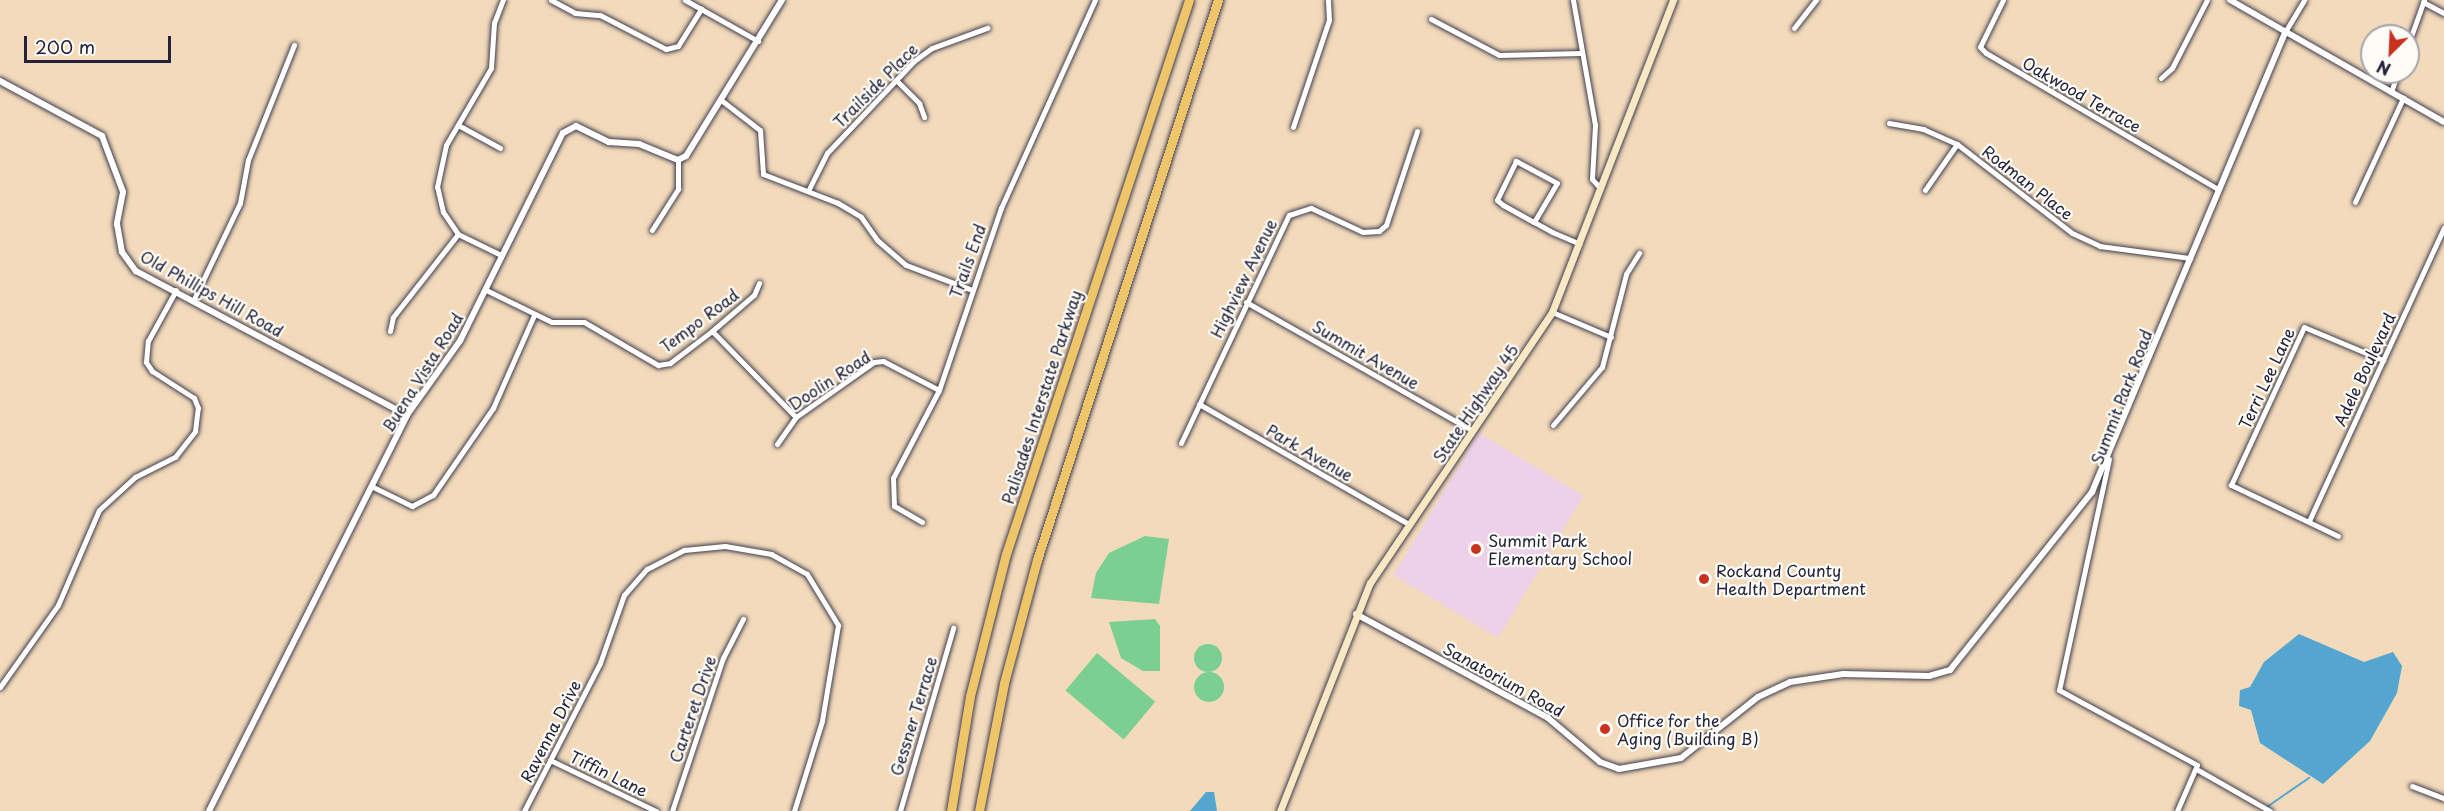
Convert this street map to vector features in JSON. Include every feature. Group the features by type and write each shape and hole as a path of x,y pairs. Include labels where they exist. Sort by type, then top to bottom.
{"highway":[{"name":"Palisades Interstate Parkway","path":"951,811 970,696 1006,554 1189,0"},
{"path":"979,811 1032,577 1218,0"}],"main road":[{"name":"State Highway 45","path":"1280,811 1356,614 1407,524 1473,431 1552,312 1603,190 1673,0"}],"street":[{"path":"501,255 458,234 442,212 437,188 439,162 491,68 494,23 503,0"},
{"path":"551,0 575,13 600,15 666,49 678,46 701,9"},
{"path":"685,0 758,41"},
{"path":"652,230 678,189 678,160 686,156 782,0"},
{"name":"Trails End","path":"922,522 894,506 889,489 939,390 970,290 1095,0"},
{"path":"1293,127 1329,20 1328,0"},
{"path":"1573,0 1595,125 1592,179 1603,190"},
{"path":"1794,28 1816,0"},
{"name":"Oakwood Terrace","path":"2003,0 1980,47 1986,53 2218,189"},
{"path":"2161,78 2207,0"},
{"path":"2230,0 2444,122"},
{"path":"2285,32 2304,0"},
{"path":"2416,24 2424,1 2444,13"},
{"path":"1431,19 1499,55 1582,53"},
{"name":"Trailside Place","path":"808,191 826,153 896,80 932,48 987,28"},
{"name":"Summit Park Road","path":"2198,770 2186,756 2059,690 2109,459 2218,189 2285,32"},
{"path":"195,299 240,204 256,139 294,45"},
{"path":"896,80 924,117"},
{"name":"Old Phillips Hill Road","path":"0,81 102,136 123,192 118,234 127,263 407,415"},
{"path":"2391,92 2394,84"},
{"path":"2355,201 2403,98"},
{"path":"721,100 760,130 764,174 808,191 861,217 877,240 906,265 970,290"},
{"name":"Rodman Place","path":"1889,123 1923,129 1957,144 2072,233 2100,246 2190,258"},
{"path":"458,124 500,148"},
{"name":"Buena Vista Road","path":"209,811 407,415 460,341 555,144 576,126 609,142 639,144 678,160"},
{"name":"Highview Avenue","path":"1181,443 1284,222 1297,210 1311,208 1362,232 1386,225 1417,131"},
{"path":"1925,189 1957,144"},
{"path":"1534,222 1557,183 1516,161 1497,200 1534,222 1582,244"},
{"name":"Adele Boulevard","path":"2309,521 2444,228"},
{"path":"390,331 393,317 458,234"},
{"path":"1553,425 1602,367 1626,274 1639,253"},
{"name":"Tempo Road","path":"486,290 534,315 561,323 584,322 658,365 670,363 712,331 754,295 759,283"},
{"path":"0,687 58,604 99,510 135,477 175,457 191,440 198,420 194,398 152,371 146,362 148,341 176,290"},
{"name":"Summit Avenue","path":"1246,302 1473,431"},
{"path":"1552,312 1611,337"},
{"path":"371,486 412,506 432,495 494,408 534,315"},
{"name":"Terri Lee Lane","path":"2309,521 2231,485 2304,327 2383,360"},
{"path":"712,331 796,417"},
{"name":"Doolin Road","path":"777,444 796,417 874,362 883,361 939,390"},
{"name":"Park Avenue","path":"1199,404 1407,524"},
{"name":"Sanatorium Road","path":"1356,614 1548,718 1608,766 1643,769 1690,753 1758,697 1790,682 1832,675 1929,676 1950,670 1988,619 2031,575 2109,459"},
{"path":"2309,521 2338,536"},
{"name":"Ravenna Drive","path":"524,811 600,663 624,595 647,569 684,550 726,546 771,554 807,574 838,625 822,721 794,811"},
{"name":"Carteret Drive","path":"672,811 723,658 743,619"},
{"name":"Gessner Terrace","path":"900,811 953,628"},
{"name":"Tiffin Lane","path":"550,760 656,811"},
{"path":"2176,811 2198,770 2270,811"},
{"path":"2412,786 2444,798"}],"shaded area":[{"name":"Summit Park Elementary School","path":"1479,433 1584,496 1498,638 1394,575"}],"green space":[{"path":"1145,536 1169,539 1159,604 1091,598 1096,573 1109,553"},
{"path":"1155,619 1160,626 1160,671 1143,671 1121,658 1109,622"},
{"path":"1208,644 1218,648 1222,658 1218,668 1208,672 1198,668 1194,658 1198,648"},
{"path":"1097,653 1155,702 1124,739 1066,691"},
{"path":"1209,672 1219,677 1224,687 1219,697 1209,702 1199,697 1194,687 1199,677"}],"water":[{"path":"2299,634 2364,662 2393,652 2402,666 2397,693 2370,741 2323,784 2260,743 2251,710 2239,706 2240,690 2250,687 2264,662"},
{"path":"1206,792 1214,792 1217,811 1190,811"}],"waterway":[{"path":"2267,807 2309,778"}],"place":[{"name":"Summit Park Elementary School","path":"1476,549"},
{"name":"Rockand County Health Department","path":"1704,579"},
{"name":"Office for the Aging (Building B)","path":"1605,729"}]}
